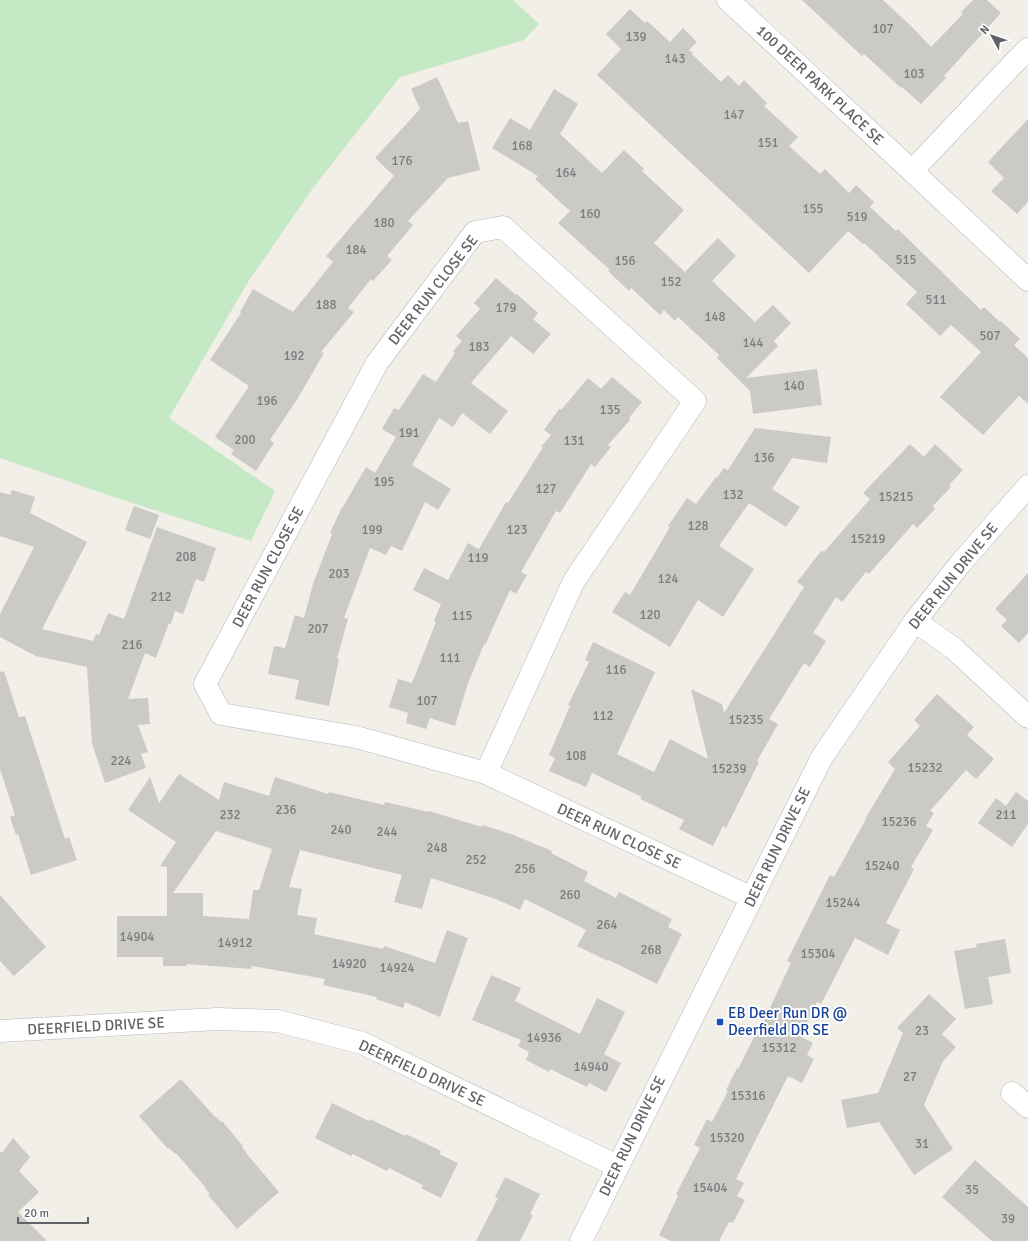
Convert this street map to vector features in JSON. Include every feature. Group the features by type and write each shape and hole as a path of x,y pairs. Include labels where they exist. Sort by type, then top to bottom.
{"street":[{"name":"100 DEER PARK PLACE SE","path":"728,0 1028,280"},
{"path":"912,171 1028,49"},
{"name":"DEER RUN CLOSE SE","path":"486,773 574,581 695,401 503,227 475,232 377,363 205,684 221,714 356,737 486,773 752,898"},
{"name":"DEER RUN DRIVE SE","path":"581,1241 617,1166 822,757 915,621 960,564 1028,486"},
{"path":"915,621 953,648 1028,717"},
{"name":"DEERFIELD DRIVE SE","path":"0,1031 217,1019 278,1021 362,1043 617,1166"},
{"path":"1012,1093 1028,1107"}],"green space":[{"path":"0,0 513,0 539,24 524,40 400,77 313,188 248,282 169,418 275,491 251,541 123,500 0,458"}],"building":[{"path":"802,0 883,0 931,47 963,14 961,12 973,0 987,0 1001,13 944,76 946,78 921,104 864,54 862,56"},
{"path":"630,9 645,23 647,21 670,42 683,28 697,42 689,50 721,82 728,75 739,86 744,80 767,103 764,106 798,137 789,146 820,174 825,169 849,193 856,185 874,202 870,207 896,231 898,229 981,310 984,307 1020,339 1014,345 1028,358 1028,404 1019,396 983,435 940,397 981,352 951,325 940,336 906,304 917,292 864,243 863,244 848,231 809,273 597,75 621,49 606,34"},
{"path":"437,77 458,123 468,121 480,170 448,178 408,221 413,225 387,256 392,260 373,281 371,279 348,308 354,312 321,352 324,353 298,398 270,440 274,443 256,471 231,454 234,450 215,437 249,386 210,360 241,313 240,312 253,289 293,312 333,262 326,256 394,176 375,158 420,109 411,89"},
{"path":"554,89 578,104 560,134 602,173 624,150 644,169 642,171 684,210 654,243 685,272 718,238 736,256 712,281 755,322 773,305 791,323 774,341 778,346 746,378 817,369 822,405 753,414 750,391 717,358 719,355 678,317 675,321 664,310 660,315 631,288 629,291 608,271 610,270 558,223 570,211 535,179 538,176 492,148 510,118 530,130"},
{"path":"1028,119 1028,202 1017,214 991,191 1004,178 988,162"},
{"path":"496,278 538,313 533,319 551,334 533,354 511,336 471,383 508,411 490,434 462,413 453,427 439,418 412,465 451,489 438,510 425,502 402,551 391,546 386,555 370,548 344,618 348,619 337,659 339,659 329,706 295,699 299,680 268,674 274,646 285,648 295,615 304,618 313,584 332,534 330,533 342,507 366,467 375,473 396,437 382,429 394,408 399,410 423,374 436,382 455,353 453,351 462,341 456,336 480,309 474,303"},
{"path":"612,377 642,402 629,418 630,420 608,445 611,447 595,467 591,464 560,513 556,511 521,572 527,575 516,594 510,590 485,645 484,644 467,686 455,726 430,718 426,729 406,723 408,713 389,707 398,679 412,683 436,622 434,621 441,604 413,590 424,568 448,580 468,543 479,549 506,502 508,503 543,447 541,447 551,435 544,430 559,409 561,410 588,378 601,389"},
{"path":"755,428 831,437 827,463 792,458 772,489 800,507 786,527 749,503 719,546 754,569 723,617 698,600 670,647 612,612 625,592 630,595 670,527 668,526 687,498 696,504 724,468 728,470"},
{"path":"910,444 924,457 935,444 963,470 949,485 951,487 933,506 935,509 917,528 913,524 869,574 866,572 842,602 836,597 813,633 826,641 810,667 804,663 769,719 778,724 757,761 759,762 726,828 723,826 713,846 679,829 684,820 640,799 642,797 592,773 586,787 549,771 555,758 549,755 570,706 568,705 589,662 585,660 593,642 655,672 617,754 654,772 670,739 708,759 691,689 722,704 724,713 804,587 797,582 822,550 824,552 870,499 863,493"},
{"path":"12,490 35,497 30,513 87,542 42,629 93,641 96,634 99,635 108,613 124,619 157,527 216,548 204,582 196,579 183,614 175,611 156,658 145,653 128,699 148,698 150,724 138,725 148,752 141,754 146,768 105,783 92,743 87,667 36,656 0,637 0,614 34,547 0,536 0,492 10,495"},
{"path":"134,506 159,515 150,539 125,530"},
{"path":"1028,573 1028,633 1019,643 1001,626 1007,620 995,609"},
{"path":"4,671 19,717 25,716 65,839 69,837 77,860 31,875 18,834 16,835 10,817 15,815 0,769 0,672"},
{"path":"937,694 974,727 967,735 994,759 976,779 966,770 930,811 934,813 926,826 933,830 911,867 914,869 886,923 900,930 888,955 855,938 821,1004 817,1002 800,1036 813,1043 807,1055 814,1059 802,1083 788,1076 736,1179 744,1183 737,1196 745,1200 733,1223 729,1222 719,1241 671,1241 659,1235 678,1196 676,1194 700,1148 694,1145 707,1119 712,1122 728,1091 726,1090 737,1068 738,1069 757,1031 759,1031 791,963 787,961 830,875 834,877 865,819 895,769 888,762 920,726 914,720"},
{"path":"179,774 219,800 224,782 269,796 275,777 328,794 329,792 384,805 385,802 429,811 511,834 552,851 551,853 588,872 584,881 616,898 619,892 672,919 668,927 682,934 657,984 577,946 586,930 525,899 520,910 496,899 431,878 422,909 394,902 402,875 300,850 289,887 302,889 297,915 317,918 314,934 383,949 384,946 435,963 447,930 468,938 440,1017 405,1002 403,1008 376,999 377,997 323,985 325,979 252,966 251,969 187,964 187,966 163,966 163,957 117,957 117,916 167,916 167,867 160,866 176,842 128,810 150,777 159,803","holes":["216,831 272,849 259,890 253,890 249,919 203,916 203,893 173,893"]},
{"path":"1016,792 1028,801 1028,824 1012,847 978,823 996,798 1006,806"},
{"path":"0,895 46,947 14,976 0,961"},
{"path":"1005,939 1011,973 988,977 993,1004 965,1009 954,951 977,947 976,944"},
{"path":"491,975 521,988 515,1001 580,1034 597,998 625,1012 604,1054 621,1063 606,1092 589,1083 587,1087 550,1069 549,1072 526,1060 529,1052 518,1046 521,1040 472,1020"},
{"path":"929,994 956,1019 942,1034 956,1047 943,1061 924,1105 953,1149 914,1175 879,1122 847,1128 841,1100 878,1093 903,1033 897,1028"},
{"path":"181,1079 215,1117 221,1122 222,1121 243,1146 242,1147 246,1153 279,1192 237,1229 208,1195 210,1194 206,1188 176,1153 175,1154 169,1148 168,1149 139,1116"},
{"path":"332,1103 369,1121 370,1119 405,1136 406,1134 441,1151 439,1154 458,1163 441,1198 421,1188 423,1185 389,1168 387,1171 353,1154 351,1156 315,1138"},
{"path":"13,1138 30,1157 19,1171 39,1192 18,1212 47,1241 0,1241 0,1151 2,1153"},
{"path":"975,1160 1028,1207 1028,1241 992,1241 942,1197"},
{"path":"505,1177 540,1194 530,1214 533,1215 520,1241 476,1241 498,1198 495,1197"}],"place":[{"name":"EB Deer Run DR @ Deerfield DR SE","path":"720,1022"}]}
